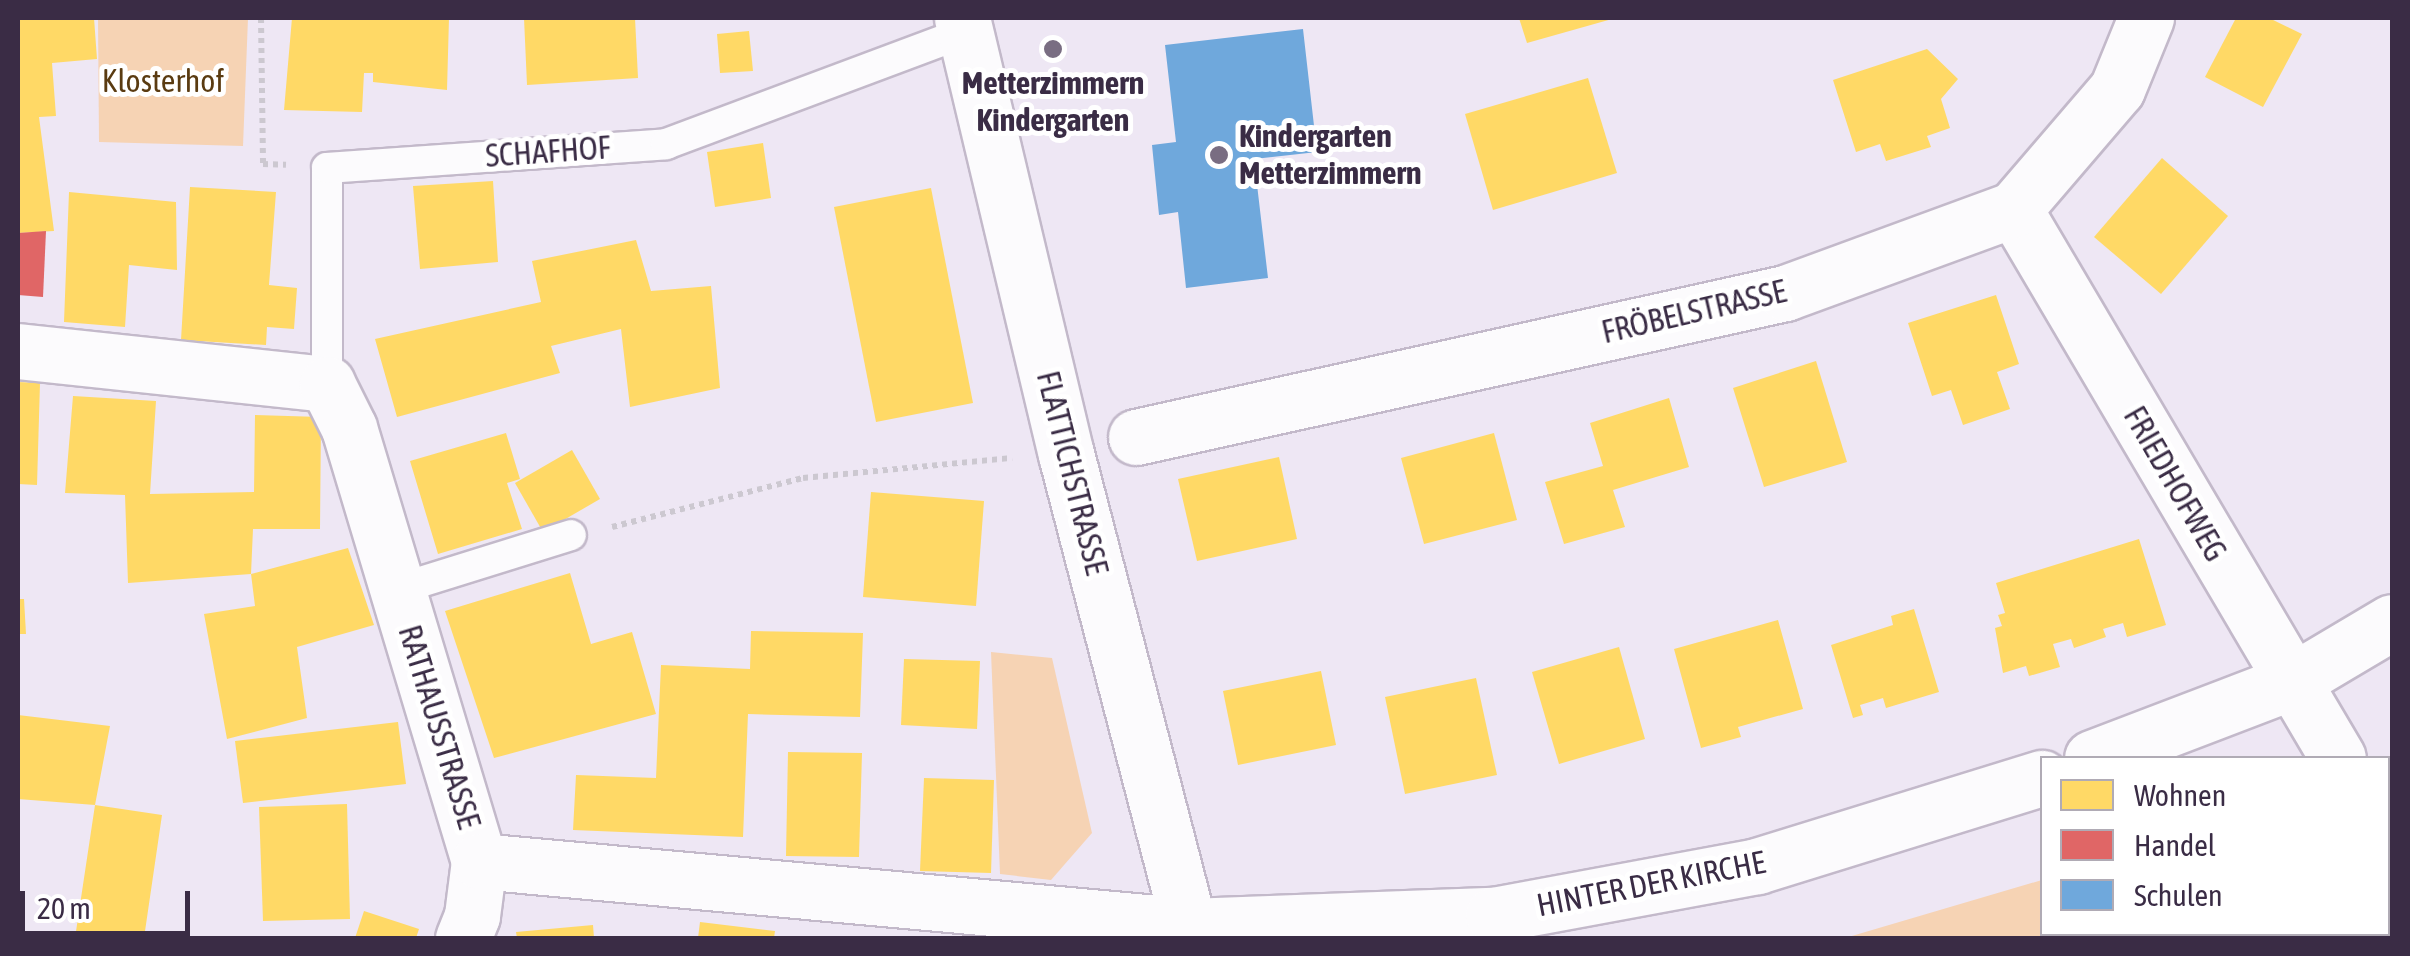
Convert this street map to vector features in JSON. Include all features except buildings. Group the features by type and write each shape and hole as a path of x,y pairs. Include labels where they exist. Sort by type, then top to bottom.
{"street":[{"name":"FRÖBELSTRASSE","path":"1136,437 1785,293 2014,209 2116,89 2146,18"},
{"name":"FLATTICHSTRASSE","path":"964,25 1071,473 1190,932"},
{"name":"FRIEDHOFWEG","path":"2014,209 2337,756"},
{"path":"18,351 326,384"},
{"name":"RATHAUSSTRASSE","path":"326,384 348,428 479,862 1190,932"},
{"path":"2097,756 2291,682 2392,622"},
{"name":"HINTER DER KIRCHE","path":"1190,932 1493,915 1757,866 2040,779"},
{"path":"463,938 472,916 479,862"}],"lane":[{"name":"SCHAFHOF","path":"327,168 666,144 964,25"},
{"path":"326,384 327,168"},
{"path":"398,589 571,535"}],"path":[{"path":"260,18 263,164 327,168"},
{"path":"629,524 803,478 971,461"}],"green space":[{"name":"Klosterhof","path":"98,18 248,18 243,146 99,142"},
{"path":"991,652 1052,658 1092,833 1051,880 1000,874"},
{"path":"2040,881 2040,936 2361,938 1845,938"}],"place":[{"name":"Metterzimmern Kindergarten","path":"1053,49"},
{"name":"Kindergarten Metterzimmern","path":"1219,155"}]}
